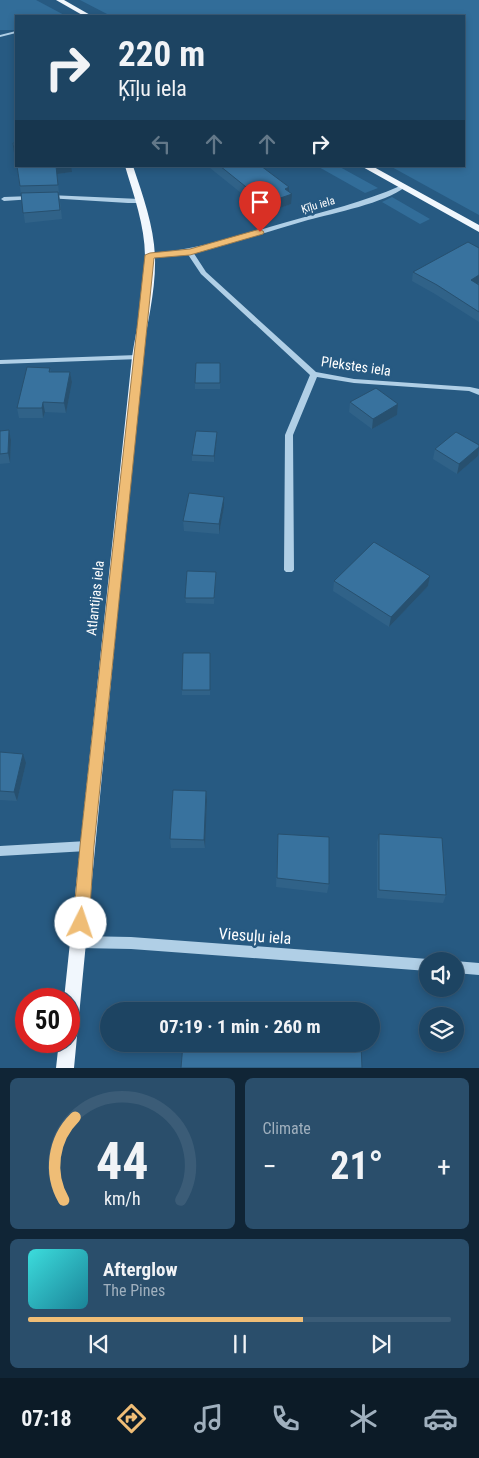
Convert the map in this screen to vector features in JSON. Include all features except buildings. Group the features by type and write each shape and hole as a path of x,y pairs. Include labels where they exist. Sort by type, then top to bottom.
{"main road":[{"path":"59,0 87,15"},
{"name":"Atlantijas iela","path":"75,988 87,846 114,598 137,357 149,278 150,255 146,226 129,167"},
{"path":"367,167 479,229"},
{"path":"65,1068 67,1053"}],"street":[{"path":"0,34 15,32"},
{"name":"Ķīļu iela","path":"150,255 190,252 330,212 382,196 402,187"},
{"path":"4,199 73,196 114,202 140,201"},
{"name":"Plekstes iela","path":"190,252 203,273 314,374 354,381 479,392"},
{"path":"0,362 137,357"},
{"path":"289,570 290,435 314,374"},
{"path":"0,851 87,846"},
{"name":"Viesuļu iela","path":"80,942 419,964"},
{"path":"464,968 479,969"}],"shaded area":[{"path":"0,0 36,0 64,15 15,15 15,31 0,30"},
{"path":"80,0 479,0 479,215 392,167 465,167 465,15 109,15"},
{"path":"319,167 340,167 378,188 365,193"},
{"path":"392,197 430,219 420,224 382,202"}],"route":[{"path":"81,923 87,846 114,598 137,357 149,278 150,255 190,252 260,232"}]}
